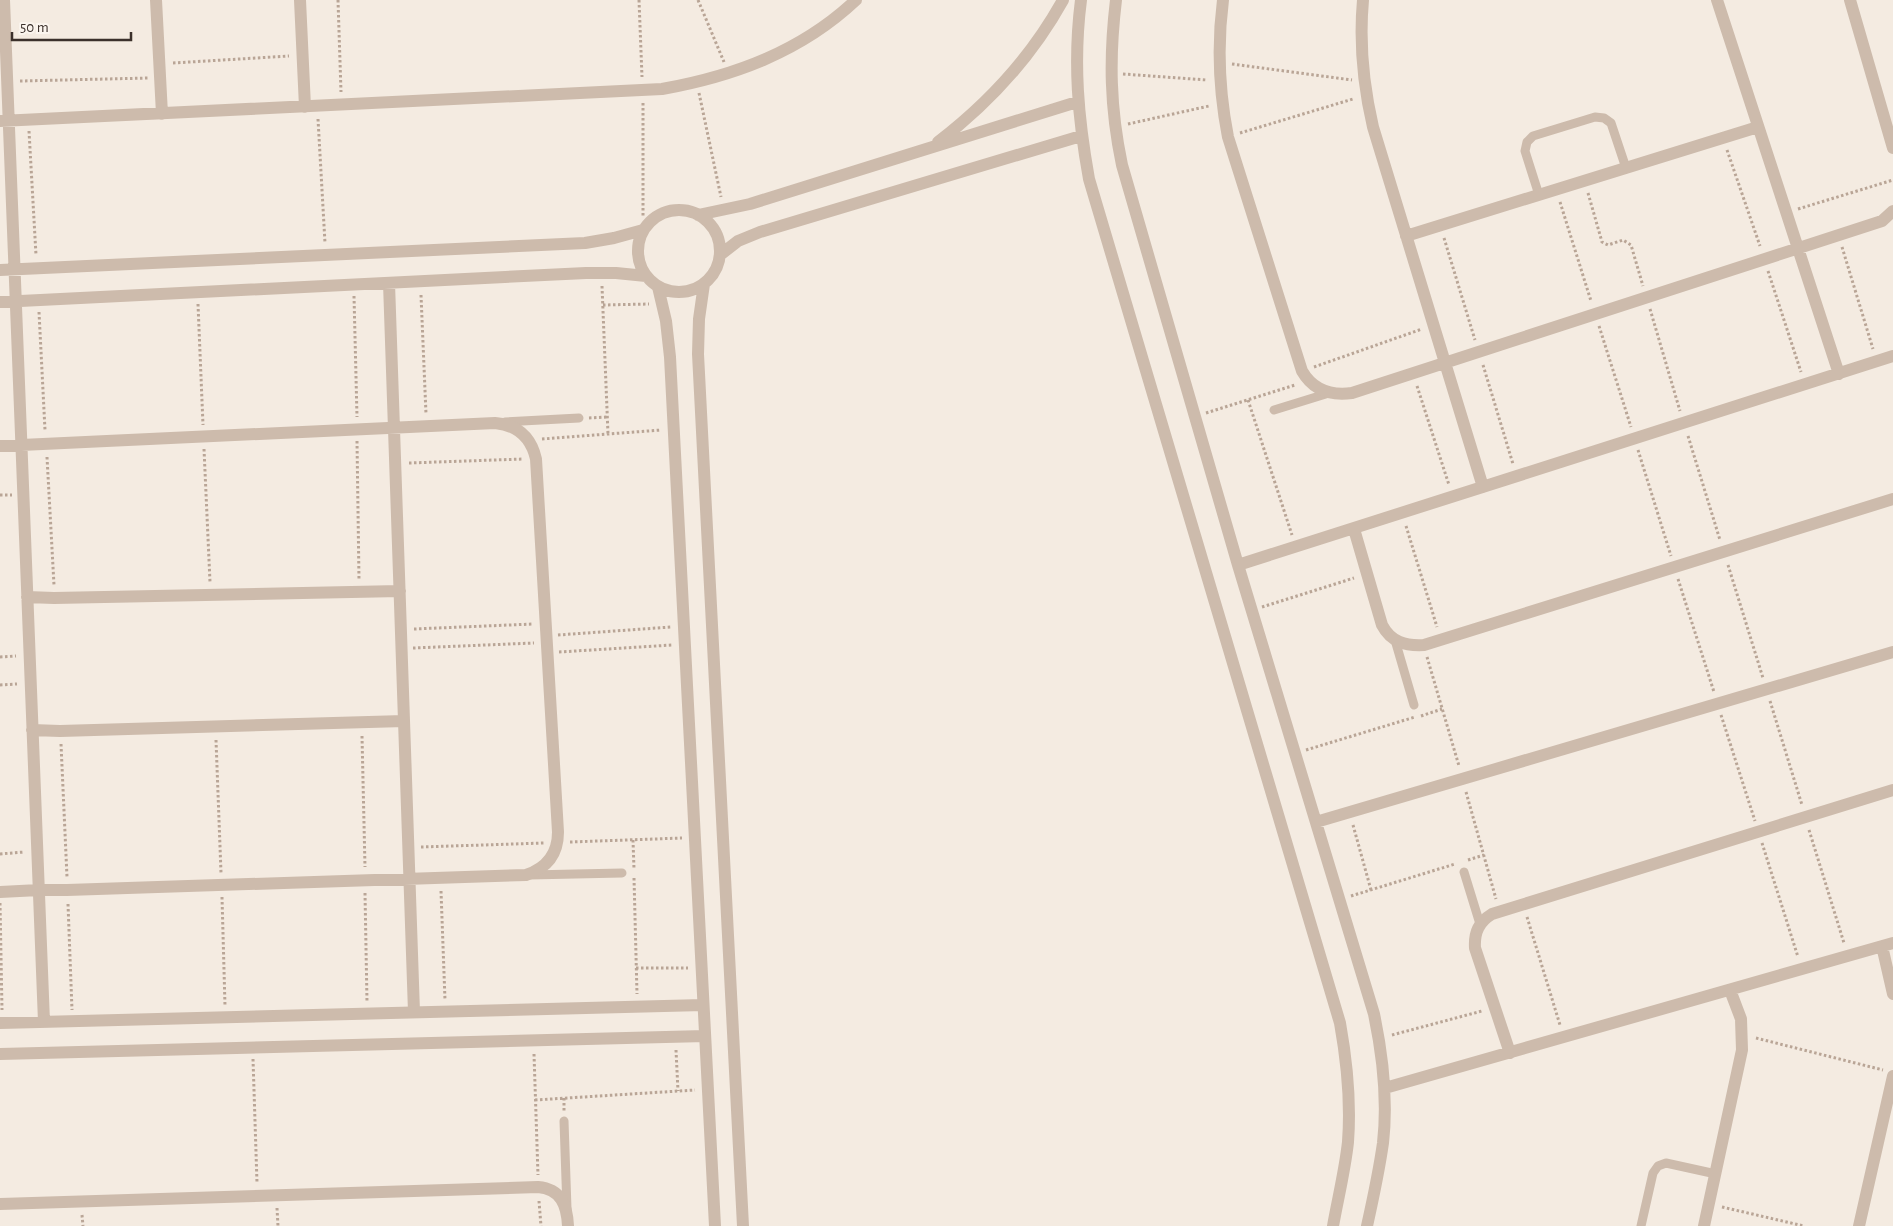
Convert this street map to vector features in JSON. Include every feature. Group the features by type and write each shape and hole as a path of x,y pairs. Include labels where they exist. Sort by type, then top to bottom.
{"street":[{"path":"4,0 7,81 4,121 14,269 44,1022"},
{"path":"156,0 162,114"},
{"path":"300,0 302,55 311,106"},
{"path":"4,121 662,89 730,74 762,62 821,28 856,0"},
{"path":"930,148 955,129 1001,86 1040,37 1063,0"},
{"path":"1080,0 1077,30 1077,102 1081,136 1092,189 1340,1023 1348,1070 1349,1119 1344,1167 1333,1226"},
{"path":"1116,0 1110,73 1115,127 1122,165 1238,565 1380,1038 1385,1088 1382,1144 1367,1226"},
{"path":"1222,0 1219,63 1222,103 1228,136 1305,376 1317,388 1328,393 1352,393 1882,221 1891,214"},
{"path":"1363,0 1361,52 1366,95 1373,127 1482,487"},
{"path":"1717,0 1839,374"},
{"path":"1850,0 1893,148"},
{"path":"698,214 708,222 715,232 719,243 720,255 715,271 704,284 695,289 676,292 658,287 646,276 638,258 638,249 643,230 655,217 672,210 698,214 750,204 1077,102"},
{"path":"1406,236 1758,127"},
{"path":"720,255 738,241 760,232 1081,136"},
{"path":"0,270 585,243 643,230"},
{"path":"0,302 601,273 646,276"},
{"path":"389,283 414,1012"},
{"path":"704,284 699,319 698,354 743,1226"},
{"path":"658,287 670,357 715,1226"},
{"path":"1238,565 1893,356"},
{"path":"0,446 495,423 514,427 529,440 536,459 558,842 550,860 544,867 526,875 0,892"},
{"path":"1354,529 1382,625 1387,634 1404,644 1424,645 1893,499"},
{"path":"27,597 74,598 400,591"},
{"path":"1316,822 1893,652"},
{"path":"32,730 60,731 404,721"},
{"path":"1510,1052 1475,948 1476,931 1485,918 1500,911 1893,790"},
{"path":"1385,1088 1888,945 1893,994"},
{"path":"1704,1226 1742,1050 1743,1034 1737,1004 1730,990"},
{"path":"1,1023 704,1005"},
{"path":"0,1054 705,1036"},
{"path":"1859,1226 1888,1074"},
{"path":"0,1204 545,1187 558,1194 566,1205 568,1226"}],"lane":[{"path":"1539,195 1525,146 1530,138 1542,133 1595,117 1604,118 1611,123 1626,168"},
{"path":"1274,410 1328,393"},
{"path":"495,423 579,418"},
{"path":"1395,640 1414,705"},
{"path":"1464,872 1480,924"},
{"path":"526,875 622,873"},
{"path":"564,1122 567,1211"},
{"path":"1641,1226 1653,1173 1658,1166 1666,1163 1716,1174"}],"path":[{"path":"338,0 341,105"},
{"path":"639,0 643,230"},
{"path":"698,0 730,74"},
{"path":"160,64 302,55"},
{"path":"1219,63 1364,81"},
{"path":"1110,73 1220,81"},
{"path":"7,81 160,78"},
{"path":"696,83 724,210"},
{"path":"1228,136 1366,95"},
{"path":"1115,127 1222,103"},
{"path":"311,106 326,256"},
{"path":"29,121 37,269"},
{"path":"1723,138 1806,384"},
{"path":"1585,180 1602,242 1608,245 1623,240 1631,245 1848,956"},
{"path":"1786,213 1893,180"},
{"path":"1556,190 1802,969"},
{"path":"1440,225 1516,477"},
{"path":"1838,235 1877,362"},
{"path":"601,273 608,434"},
{"path":"420,282 426,426"},
{"path":"602,305 662,304"},
{"path":"1195,417 1248,400 1432,325"},
{"path":"1414,373 1453,497"},
{"path":"1248,400 1296,547"},
{"path":"579,418 607,417"},
{"path":"529,440 674,429"},
{"path":"396,464 536,459"},
{"path":"1402,513 1441,640"},
{"path":"1252,610 1367,574"},
{"path":"402,648 547,639 684,626"},
{"path":"402,630 547,639 686,644"},
{"path":"1424,645 1500,911"},
{"path":"1296,754 1442,709"},
{"path":"1349,813 1371,890"},
{"path":"633,840 637,1007"},
{"path":"0,854 37,851"},
{"path":"1340,900 1484,855"},
{"path":"441,878 446,1012"},
{"path":"0,903 1,1023"},
{"path":"1523,904 1563,1037"},
{"path":"636,968 702,968"},
{"path":"1380,1038 1495,1008"},
{"path":"1743,1034 1888,1074"},
{"path":"676,1037 678,1091"},
{"path":"533,1040 540,1226"},
{"path":"252,1048 257,1196"},
{"path":"535,1100 708,1089"},
{"path":"1709,1204 1804,1226"}]}
